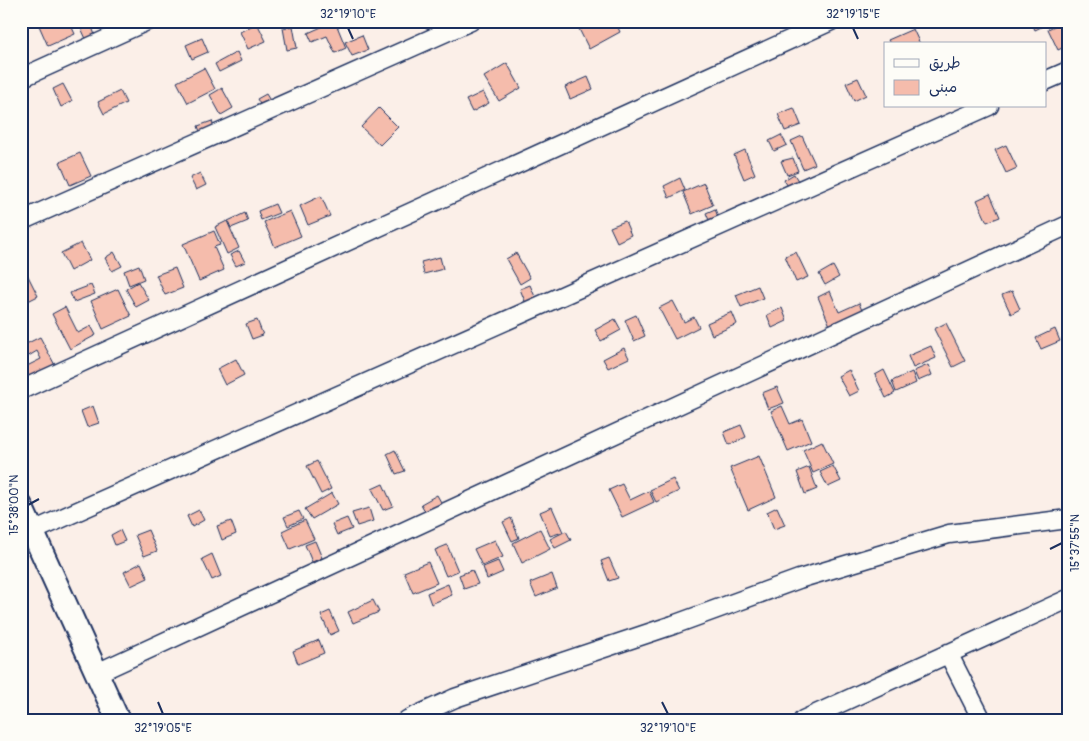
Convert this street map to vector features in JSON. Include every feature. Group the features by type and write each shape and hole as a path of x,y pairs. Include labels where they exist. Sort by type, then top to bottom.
{"street":[{"path":"21,78 147,21"},
{"path":"21,221 471,21"},
{"path":"21,390 831,21"},
{"path":"1046,81 1068,71"},
{"path":"33,532 985,108"},
{"path":"97,673 1068,225"},
{"path":"21,506 118,720"},
{"path":"407,720 455,698 673,625 798,579 949,534 1068,519"},
{"path":"803,720 1068,598"},
{"path":"948,653 982,720"}],"building":[{"path":"37,21 69,21 75,34 48,46"},
{"path":"335,21 346,48 335,53 327,36 312,42 308,33"},
{"path":"438,21 443,33 432,37 427,24"},
{"path":"579,21 615,21 620,32 589,49 576,23"},
{"path":"1031,21 1054,21 1035,30"},
{"path":"1065,21 1068,23 1068,45 1058,50 1048,29"},
{"path":"257,23 266,41 248,49 240,32"},
{"path":"91,24 96,38 87,41 81,28"},
{"path":"293,26 297,48 287,50 283,28"},
{"path":"913,29 919,42 889,42 888,40"},
{"path":"362,35 368,50 352,56 345,42"},
{"path":"202,38 208,52 192,59 186,45"},
{"path":"237,52 241,61 219,72 215,64"},
{"path":"507,63 521,88 499,101 484,77"},
{"path":"204,68 215,89 188,103 177,82"},
{"path":"588,77 593,89 570,99 565,87"},
{"path":"858,78 866,95 854,101 846,83"},
{"path":"63,84 72,101 61,107 53,89"},
{"path":"222,88 233,108 221,115 210,95"},
{"path":"120,91 126,103 104,114 98,102"},
{"path":"483,92 489,103 472,112 466,100"},
{"path":"266,94 274,107 265,113 257,99"},
{"path":"379,108 398,127 380,145 361,127"},
{"path":"794,108 801,125 785,131 778,114"},
{"path":"212,121 216,135 203,140 198,126"},
{"path":"781,135 787,145 774,151 769,141"},
{"path":"802,136 815,164 803,169 791,141"},
{"path":"1006,145 1017,168 1006,173 995,150"},
{"path":"745,150 755,174 744,179 734,155"},
{"path":"80,153 91,176 70,185 60,162"},
{"path":"793,158 798,171 787,175 781,161"},
{"path":"200,173 206,185 196,190 190,178"},
{"path":"794,174 801,186 791,191 784,180"},
{"path":"680,178 685,190 669,198 664,186"},
{"path":"704,183 713,205 692,214 683,192"},
{"path":"990,194 1000,217 987,222 977,200"},
{"path":"321,196 330,216 308,225 300,206"},
{"path":"275,204 279,213 261,220 258,211"},
{"path":"715,209 720,222 711,225 706,213"},
{"path":"290,211 301,236 275,247 264,222"},
{"path":"245,213 248,221 231,228 228,221"},
{"path":"227,221 239,248 227,254 215,227"},
{"path":"625,221 631,235 617,242 610,227"},
{"path":"214,231 220,245 214,247 224,270 199,281 183,244"},
{"path":"81,243 90,260 70,271 61,253"},
{"path":"239,251 245,262 236,266 230,255"},
{"path":"114,252 122,266 112,271 105,258"},
{"path":"796,252 808,277 796,282 785,256"},
{"path":"516,253 530,278 520,284 506,259"},
{"path":"440,257 443,269 424,274 421,262"},
{"path":"139,265 144,279 129,285 124,271"},
{"path":"833,266 839,277 825,285 819,274"},
{"path":"175,268 183,288 165,295 156,275"},
{"path":"26,272 38,296 26,302 21,293 21,274"},
{"path":"138,282 149,300 136,307 126,289"},
{"path":"91,285 95,294 74,302 70,293"},
{"path":"530,285 536,299 526,304 520,289"},
{"path":"758,286 763,298 741,307 736,295"},
{"path":"118,289 131,316 103,329 91,301"},
{"path":"830,291 839,312 859,303 863,313 831,328 818,297"},
{"path":"1012,291 1020,309 1011,314 1002,295"},
{"path":"673,301 684,322 694,317 699,327 675,339 659,308"},
{"path":"65,307 78,333 91,326 96,335 70,349 52,314"},
{"path":"782,308 787,321 772,328 767,315"},
{"path":"732,312 737,324 712,335 707,323"},
{"path":"636,315 645,336 634,341 625,320"},
{"path":"615,319 621,330 601,341 595,330"},
{"path":"257,320 263,335 252,339 246,324"},
{"path":"946,323 965,361 953,367 934,329"},
{"path":"1055,329 1060,341 1041,349 1036,338"},
{"path":"40,337 57,369 28,384 21,369 41,359 37,351 27,357 22,346"},
{"path":"931,346 936,358 913,368 908,356"},
{"path":"624,348 629,358 608,368 603,359"},
{"path":"236,359 244,375 225,385 217,369"},
{"path":"928,365 932,375 918,381 914,371"},
{"path":"849,370 859,391 849,396 838,376"},
{"path":"884,370 895,393 886,398 875,375"},
{"path":"912,372 916,383 896,392 892,381"},
{"path":"777,387 784,403 768,409 762,393"},
{"path":"93,406 99,423 87,427 81,411"},
{"path":"782,406 790,424 802,419 811,441 788,451 771,411"},
{"path":"741,425 746,437 729,445 724,432"},
{"path":"822,441 833,464 813,473 803,450"},
{"path":"395,450 405,471 396,474 387,454"},
{"path":"759,456 776,497 748,510 730,468"},
{"path":"317,461 331,489 321,494 307,466"},
{"path":"833,466 841,481 828,487 820,472"},
{"path":"809,467 817,489 805,494 797,472"},
{"path":"673,479 679,491 656,502 650,490"},
{"path":"383,484 393,506 383,510 372,489"},
{"path":"622,484 630,500 649,491 654,502 622,517 609,490"},
{"path":"332,493 338,504 312,519 305,509"},
{"path":"437,495 442,504 426,513 421,504"},
{"path":"552,507 563,532 550,536 540,512"},
{"path":"777,507 785,525 774,529 767,512"},
{"path":"369,508 373,521 357,526 352,513"},
{"path":"199,510 204,520 192,527 187,516"},
{"path":"299,511 303,519 288,526 284,517"},
{"path":"347,518 352,529 337,535 332,524"},
{"path":"511,518 519,538 512,541 503,522"},
{"path":"305,520 314,539 290,549 282,531"},
{"path":"231,521 236,534 222,540 217,526"},
{"path":"540,529 550,549 522,563 513,543"},
{"path":"120,530 125,541 115,545 111,535"},
{"path":"148,530 157,551 144,556 135,535"},
{"path":"566,531 571,540 555,548 550,539"},
{"path":"495,540 503,557 482,566 474,549"},
{"path":"315,541 322,558 312,562 305,545"},
{"path":"447,545 458,571 446,576 435,550"},
{"path":"212,554 221,576 212,580 202,559"},
{"path":"609,558 618,578 609,581 601,561"},
{"path":"498,561 503,572 487,579 483,567"},
{"path":"428,562 437,583 413,593 404,572"},
{"path":"141,563 148,578 131,586 124,572"},
{"path":"472,570 478,584 464,589 459,575"},
{"path":"552,574 557,588 536,597 530,583"},
{"path":"448,584 452,595 431,604 427,593"},
{"path":"373,600 379,612 353,623 348,612"},
{"path":"330,611 339,631 330,635 321,615"},
{"path":"319,640 324,653 298,664 293,651"}]}
